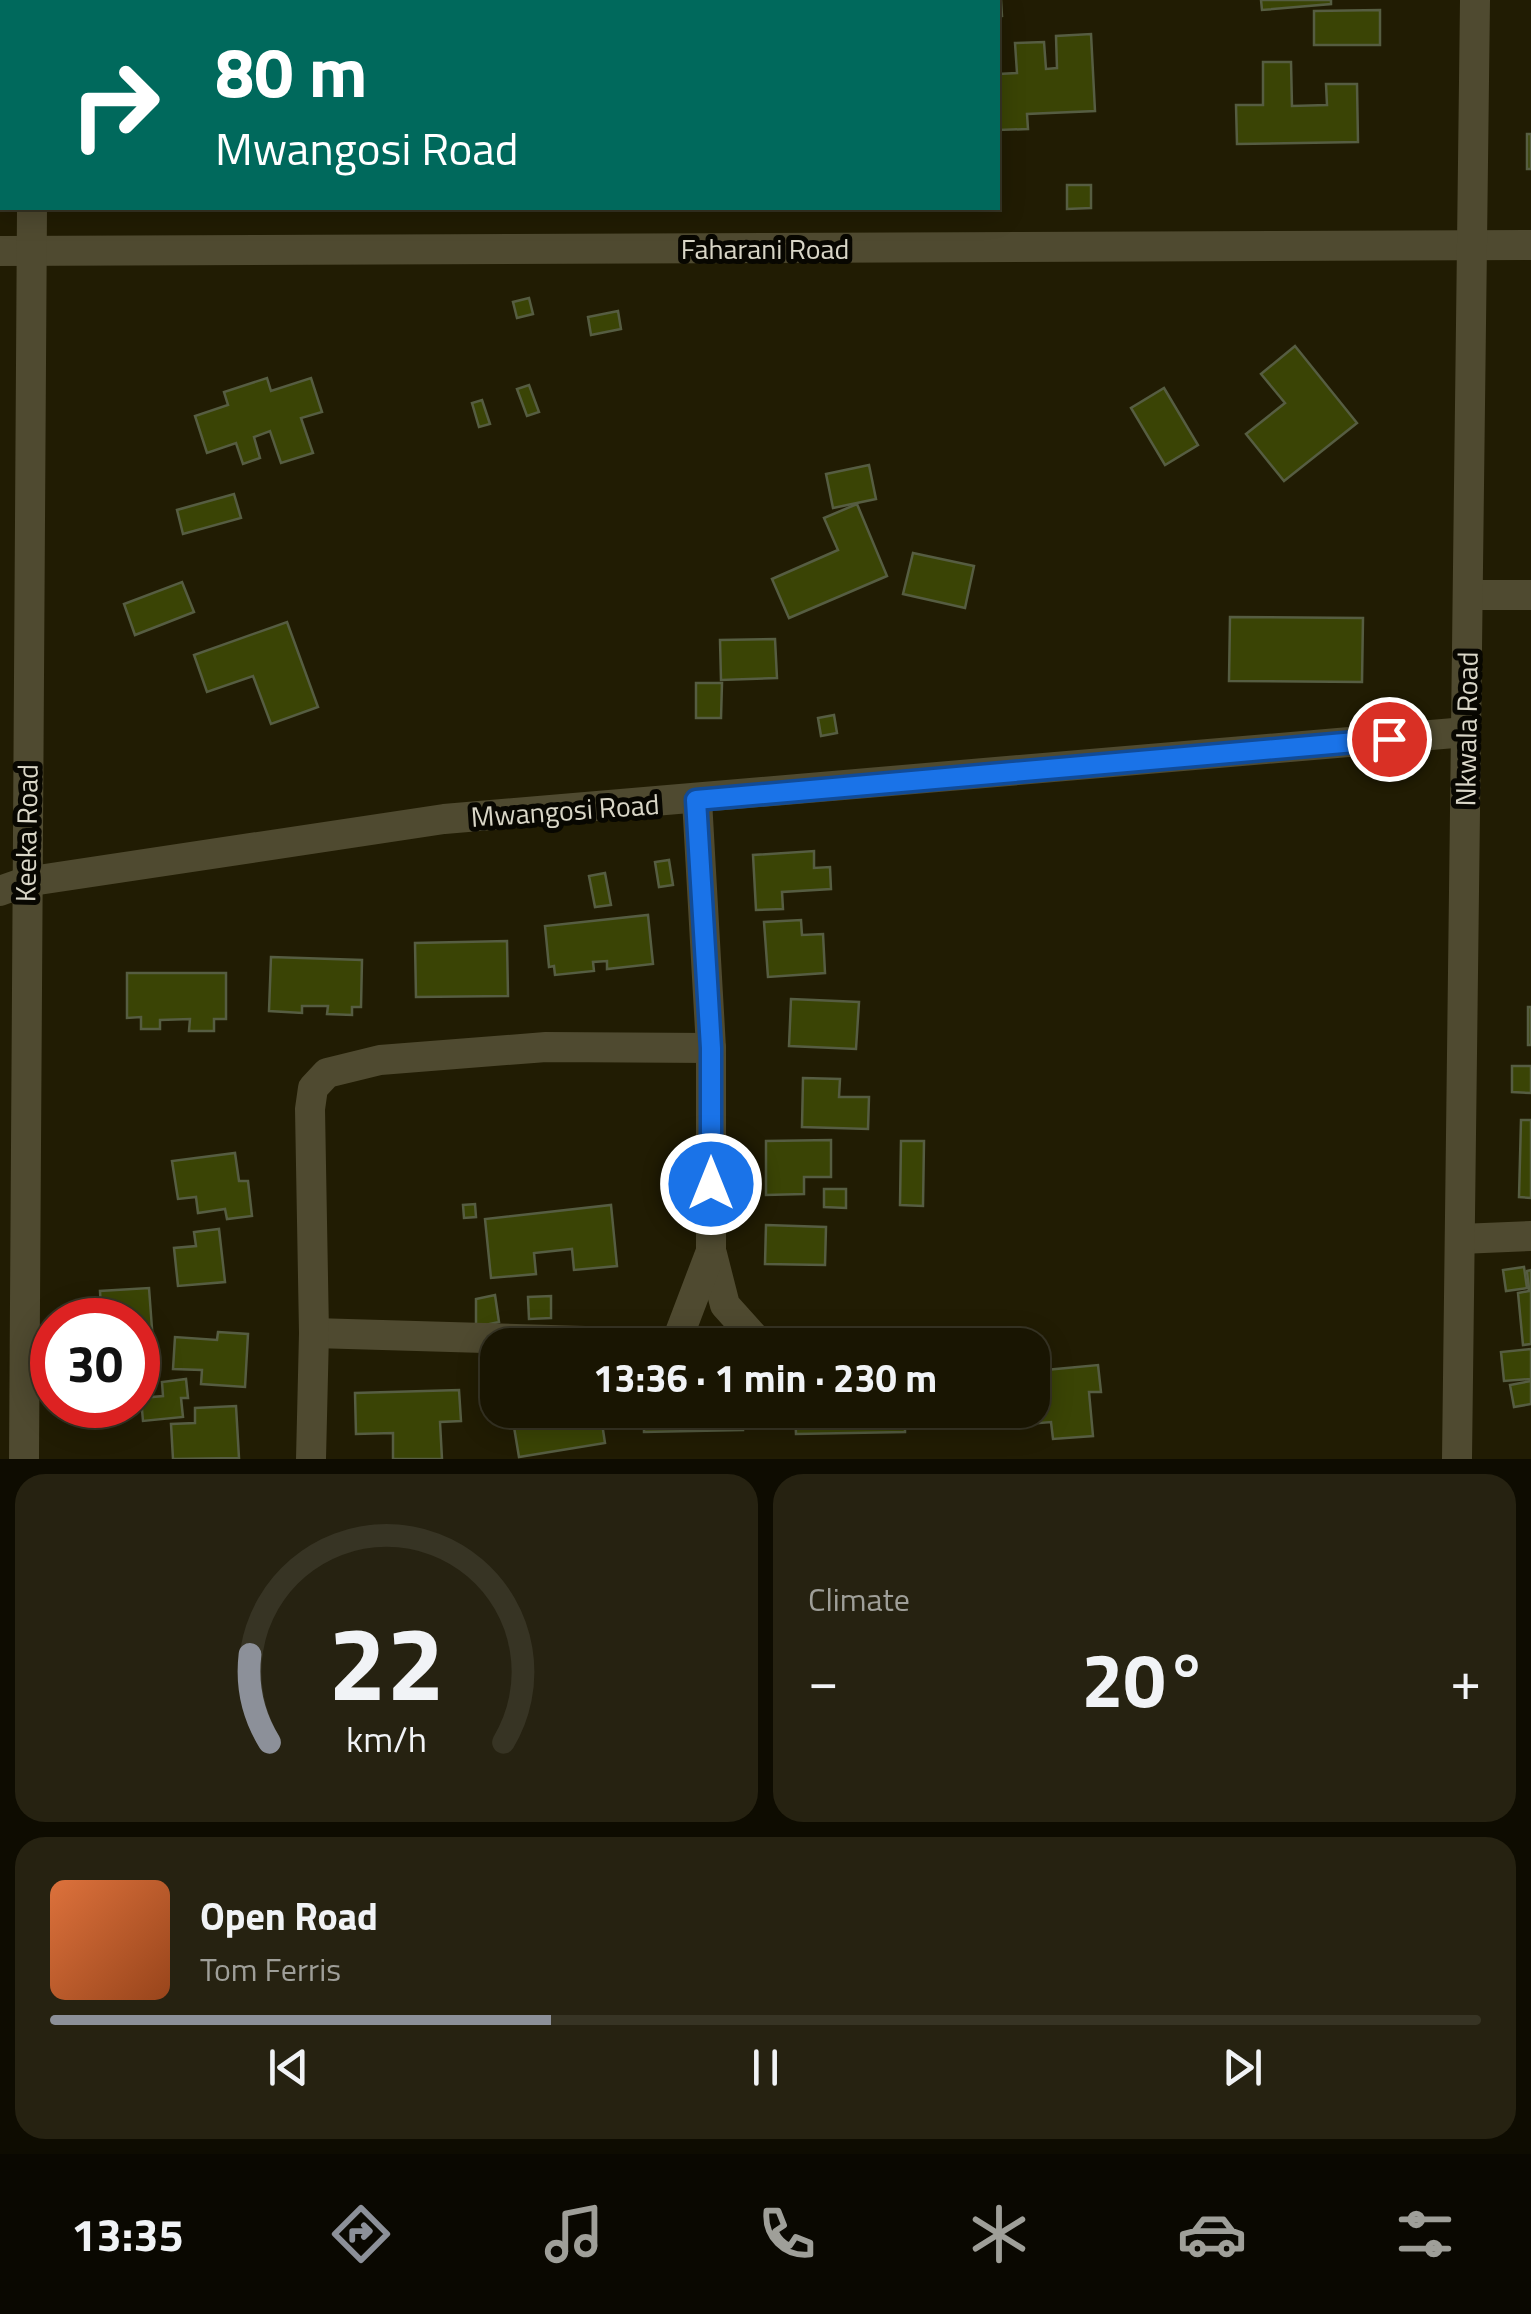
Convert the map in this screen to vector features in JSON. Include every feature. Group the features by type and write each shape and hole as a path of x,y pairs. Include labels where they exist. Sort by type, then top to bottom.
{"street":[{"name":"Nkwala Road","path":"1458,1459 1475,0"},
{"name":"Keeka Road","path":"24,1459 13,887 32,210"},
{"name":"Faharani Road","path":"0,251 1531,245"},
{"path":"1468,595 1531,594"},
{"name":"Mwangosi Road","path":"13,887 444,819 1466,732"},
{"path":"683,1328 702,1287 711,1251 711,1048 696,800"},
{"path":"310,1459 314,1333 310,1109 313,1088 327,1073 380,1060 546,1047 711,1048"},
{"path":"1460,1239 1531,1236"},
{"path":"711,1251 725,1305 746,1328"},
{"path":"314,1333 480,1337"}],"building":[{"path":"1261,0 1331,0 1331,4 1262,10"},
{"path":"1380,10 1380,45 1314,45 1314,11"},
{"path":"1091,34 1095,111 1027,114 1028,129 1000,130 1000,74 1017,73 1015,43 1044,42 1046,69 1057,68 1056,36"},
{"path":"1263,62 1291,62 1292,106 1327,105 1326,84 1357,84 1358,142 1237,144 1236,105 1263,105"},
{"path":"1527,134 1531,134 1531,169 1527,169"},
{"path":"1067,185 1091,185 1091,208 1067,209"},
{"path":"529,298 533,314 517,318 513,302"},
{"path":"618,311 621,329 591,335 588,317"},
{"path":"1295,346 1357,423 1284,481 1246,434 1285,403 1261,374"},
{"path":"267,378 271,391 311,378 322,412 301,418 313,453 281,463 270,431 254,437 260,458 243,464 236,443 207,453 195,416 228,405 224,392"},
{"path":"529,385 539,412 527,416 517,389"},
{"path":"1164,388 1198,445 1165,465 1131,408"},
{"path":"482,400 490,424 479,427 472,403"},
{"path":"869,465 876,499 833,508 826,474"},
{"path":"234,494 241,518 183,534 177,510"},
{"path":"857,504 887,576 789,618 772,579 838,550 824,518"},
{"path":"913,553 974,566 965,608 903,594"},
{"path":"182,582 194,612 135,635 124,604"},
{"path":"1230,617 1363,618 1362,682 1229,681"},
{"path":"287,622 318,707 271,724 253,676 207,692 194,655"},
{"path":"775,639 777,678 721,680 720,640"},
{"path":"696,683 722,683 721,718 696,718"},
{"path":"834,715 837,733 821,736 818,718"},
{"path":"814,851 814,868 830,867 831,889 782,892 783,909 756,910 753,855"},
{"path":"669,860 673,885 659,887 655,862"},
{"path":"605,873 611,905 595,907 589,876"},
{"path":"648,915 653,964 607,969 607,961 593,962 594,971 555,975 554,966 549,967 545,926"},
{"path":"801,920 802,935 823,934 825,973 768,977 764,922"},
{"path":"507,941 508,996 416,997 415,943"},
{"path":"271,957 362,960 361,1007 352,1007 352,1015 327,1014 328,1006 302,1006 302,1013 269,1011"},
{"path":"127,973 226,973 226,1019 214,1019 214,1031 189,1031 190,1019 160,1020 160,1029 141,1029 141,1017 127,1018"},
{"path":"791,999 859,1002 856,1049 789,1046"},
{"path":"1531,1007 1531,1045 1528,1045"},
{"path":"1512,1066 1531,1066 1531,1093 1512,1092"},
{"path":"803,1078 840,1079 839,1097 869,1097 868,1129 802,1127"},
{"path":"1521,1120 1531,1120 1531,1198 1519,1197"},
{"path":"831,1140 831,1177 804,1177 804,1194 766,1195 766,1141"},
{"path":"901,1141 924,1141 923,1206 900,1205"},
{"path":"235,1153 239,1181 248,1181 252,1216 227,1219 225,1209 198,1213 196,1197 178,1199 172,1161"},
{"path":"824,1189 846,1189 846,1208 824,1207"},
{"path":"475,1204 476,1217 464,1218 463,1205"},
{"path":"611,1205 617,1266 574,1270 572,1249 534,1253 536,1274 491,1278 485,1219"},
{"path":"766,1225 826,1227 825,1265 765,1264"},
{"path":"219,1229 225,1282 178,1286 174,1248 196,1246 194,1232"},
{"path":"1524,1267 1527,1288 1506,1291 1503,1270"},
{"path":"1531,1270 1531,1344 1523,1345 1518,1293 1529,1291 1527,1271"},
{"path":"149,1288 150,1298 100,1298 100,1291"},
{"path":"495,1295 499,1322 476,1327 476,1299"},
{"path":"551,1296 551,1318 529,1319 528,1297"},
{"path":"218,1332 248,1334 245,1387 201,1384 202,1370 173,1369 175,1337 217,1340"},
{"path":"1531,1349 1531,1379 1504,1381 1501,1352"},
{"path":"1098,1365 1101,1392 1089,1392 1093,1436 1053,1439 1050,1370"},
{"path":"186,1379 188,1398 181,1398 183,1417 160,1419 162,1382"},
{"path":"1531,1381 1531,1404 1514,1407 1510,1385"},
{"path":"459,1390 461,1421 440,1422 442,1459 393,1459 393,1433 356,1434 355,1393"},
{"path":"236,1406 239,1458 173,1459 171,1424 195,1423 195,1408"},
{"path":"514,1428 603,1428 605,1443 519,1457"},
{"path":"644,1428 743,1430 644,1432"},
{"path":"796,1428 905,1428 905,1432 796,1434"}],"route":[{"path":"711,1184 711,1048 696,800 1389,739"}]}
